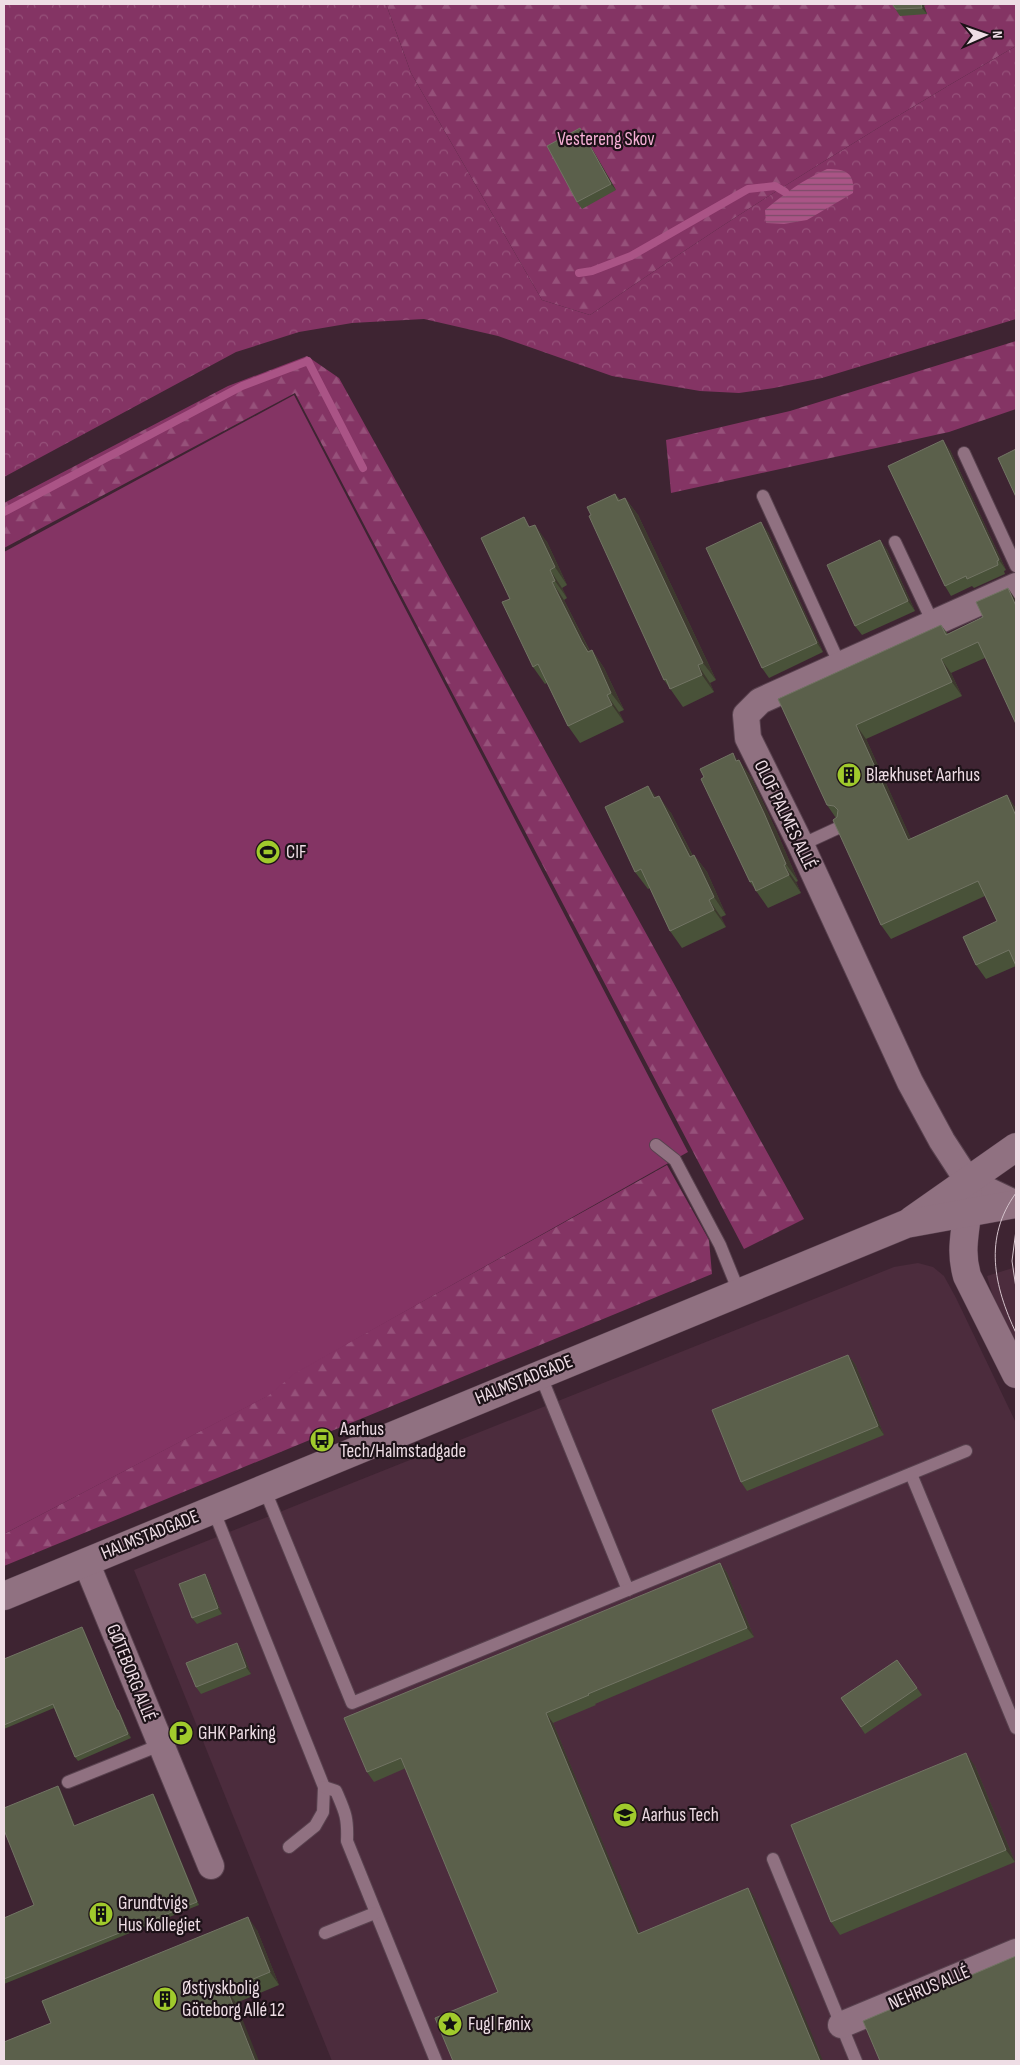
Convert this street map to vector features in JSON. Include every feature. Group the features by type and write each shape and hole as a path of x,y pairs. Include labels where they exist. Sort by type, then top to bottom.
{"street":[{"name":"OLOF PALMES ALLÉ","path":"968,1181 942,1141 910,1082 801,845 748,738 746,715 760,701 1016,586"},
{"path":"968,1181 1016,1147"},
{"path":"968,1181 1010,1201 1015,1207"},
{"path":"968,1181 967,1213 962,1240 965,1270 1016,1374"},
{"name":"HALMSTADGADE","path":"906,1224 968,1181"},
{"name":"HALMSTADGADE","path":"4,1596 906,1224 1015,1207"},
{"name":"GØTEBORG ALLÉ","path":"86,1562 160,1746 211,1866"},
{"name":"NEHRUS ALLÉ","path":"841,2025 1016,1952"}],"lane":[{"path":"964,454 1016,566"},
{"path":"762,496 840,665"},
{"path":"895,542 933,623"},
{"path":"801,845 840,827"},
{"path":"656,1145 675,1160 720,1245 739,1292"},
{"path":"540,1374 628,1590"},
{"path":"264,1488 352,1703 966,1451"},
{"path":"911,1474 1016,1728"},
{"path":"213,1509 324,1787 323,1812 315,1826 289,1847"},
{"path":"68,1782 160,1746"},
{"path":"324,1787 336,1791 348,1819 347,1841 436,2061"},
{"path":"772,1859 856,2061"},
{"path":"325,1934 375,1913"}],"shaded area":[{"path":"827,169 848,173 852,180 853,193 807,220 784,224 766,223 765,210 794,187"},
{"name":"Aarhus Tech","path":"918,1263 933,1267 944,1276 1016,1423 1016,2061 332,2061 134,1570 894,1267"},
{"path":"1016,1267 1016,1354 998,1314 987,1276"}],"green space":[{"path":"4,4 386,4 411,73 542,300 590,315 694,244 800,176 1016,46 1016,319 822,378 739,393 700,391 612,376 498,336 424,319 352,323 299,332 236,352 4,477"},
{"name":"Vestereng Skov","path":"386,4 1016,4 1016,46 800,176 694,244 590,315 542,300 411,73"},
{"path":"1016,341 1016,409 949,432 671,493 666,440 790,411"},
{"path":"307,356 339,378 804,1219 744,1249 295,393 4,548 4,503 228,386"},
{"name":"CIF","path":"294,395 688,1152 294,1374 268,1396 4,1534 4,552"},
{"path":"4,820 294,1373 667,1165 709,1240 712,1274 4,1566 4,1534 267,1396"}],"building":[{"path":"892,4 921,4 922,8 896,9"},
{"path":"580,128 611,184 577,202 547,146"},
{"path":"943,440 999,560 997,561 998,565 967,579 966,576 945,586 888,466"},
{"path":"1016,449 1016,497 998,458"},
{"path":"615,494 618,501 625,498 703,663 698,665 702,675 670,689 666,679 664,680 589,516 591,515 587,507"},
{"path":"524,517 529,527 535,525 555,567 550,570 555,581 552,582 582,642 588,652 592,650 611,693 607,695 612,705 568,726 538,664 533,667 502,602 510,599 481,538"},
{"path":"761,522 817,643 762,668 706,548"},
{"path":"880,540 908,601 855,626 827,565"},
{"name":"Blækhuset Aarhus","path":"1008,588 1016,606 1016,724 978,642 941,659 952,682 856,725 908,840 1007,795 1016,816 1016,966 1009,950 976,965 963,937 997,921 978,881 881,925 833,820 837,817 838,810 834,806 827,805 778,699 941,625 946,635 983,617 976,602"},
{"path":"733,753 736,761 739,760 764,813 789,875 756,891 701,779 704,777 700,769"},
{"path":"648,786 654,798 659,796 690,857 694,855 714,897 709,900 714,910 670,931 641,869 635,872 605,807"},
{"path":"848,1355 878,1426 741,1482 712,1410"},
{"name":"Aarhus Tech","path":"720,1563 747,1628 546,1713 638,1934 748,1888 820,2061 453,2061 435,2018 498,1992 401,1758 367,1772 344,1718"},
{"path":"205,1574 218,1608 192,1618 179,1584"},
{"path":"82,1627 128,1734 75,1757 53,1704 4,1725 4,1659"},
{"path":"237,1643 246,1667 196,1687 186,1663"},
{"path":"897,1660 917,1688 861,1727 841,1698"},
{"path":"966,1753 1006,1850 831,1922 791,1825"},
{"path":"58,1786 74,1826 153,1794 197,1902 4,1979 4,1918 34,1905 4,1830 4,1808"},
{"name":"Østjyskbolig Göteborg Allé 12","path":"248,1917 270,1972 227,1990 255,2061 4,2061 4,2042 51,2023 42,2001"},
{"path":"1016,1956 1016,2061 880,2061 863,2021"}],"waterway":[{"path":"579,273 592,271 631,256 748,189 775,186 785,192"},
{"path":"4,512 242,386 308,361 363,468"}],"tram line":[{"path":"1016,1193 999,1227 995,1262 1002,1298 1016,1333"},
{"path":"1016,1230 1012,1261 1016,1288"}],"place":[{"name":"Blækhuset Aarhus","path":"849,775"},
{"name":"CIF","path":"268,852"},
{"name":"Aarhus Tech/Halmstadgade","path":"322,1440"},
{"name":"GHK Parking","path":"181,1733"},
{"name":"Aarhus Tech","path":"625,1815"},
{"name":"Grundtvigs Hus Kollegiet","path":"101,1914"},
{"name":"Østjyskbolig Göteborg Allé 12","path":"165,1999"},
{"name":"Fugl Fønix","path":"450,2024"}]}
